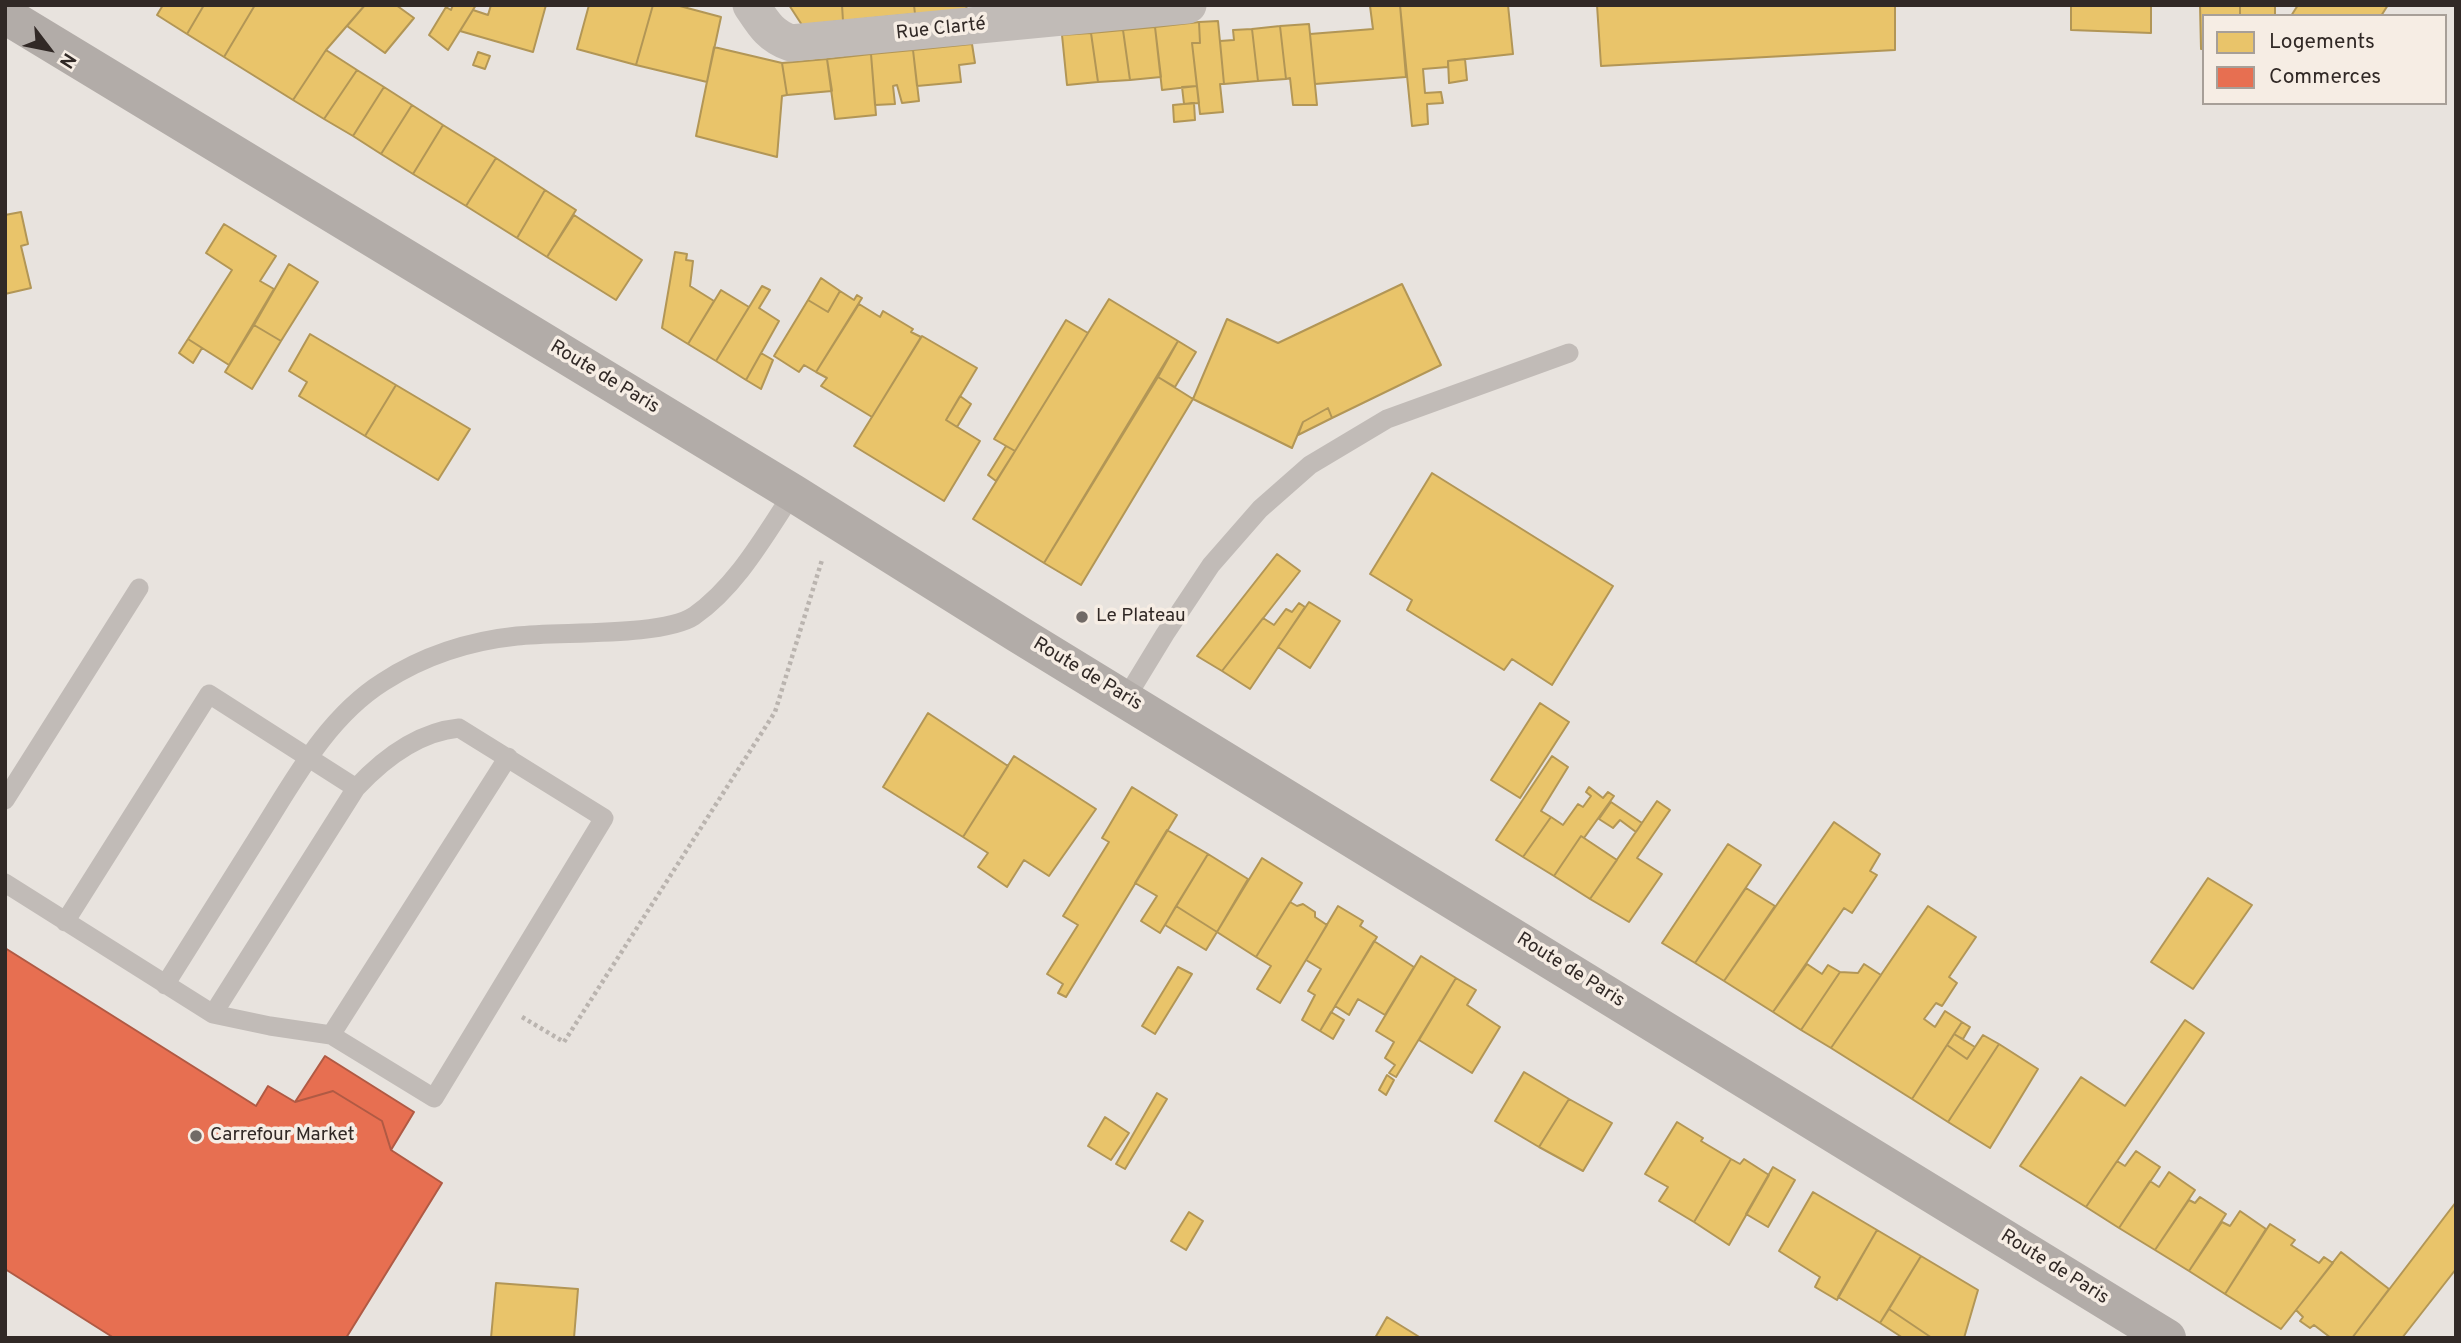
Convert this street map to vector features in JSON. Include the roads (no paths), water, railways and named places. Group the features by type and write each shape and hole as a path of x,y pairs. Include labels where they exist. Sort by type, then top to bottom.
{"main road":[{"name":"Route de Paris","path":"5,15 793,493 2167,1338"}],"street":[{"name":"Rue Clarté","path":"751,5 774,36 791,43 799,43 1188,5"}],"lane":[{"path":"1126,698 1211,565 1260,509 1310,465 1387,419 1569,354"},
{"path":"165,985 308,757 359,698 402,670 475,642 517,636 660,628 692,617 724,589 738,572 793,493"},
{"path":"5,800 139,588"},
{"path":"65,922 209,694 356,788"},
{"path":"5,883 213,1014 331,1035 434,1098 604,818 459,728 441,730 411,744 378,764 356,788 213,1014"},
{"path":"331,1035 508,757"}],"place":[{"name":"Le Plateau","path":"1082,617"},
{"name":"Carrefour Market","path":"196,1136"}]}
